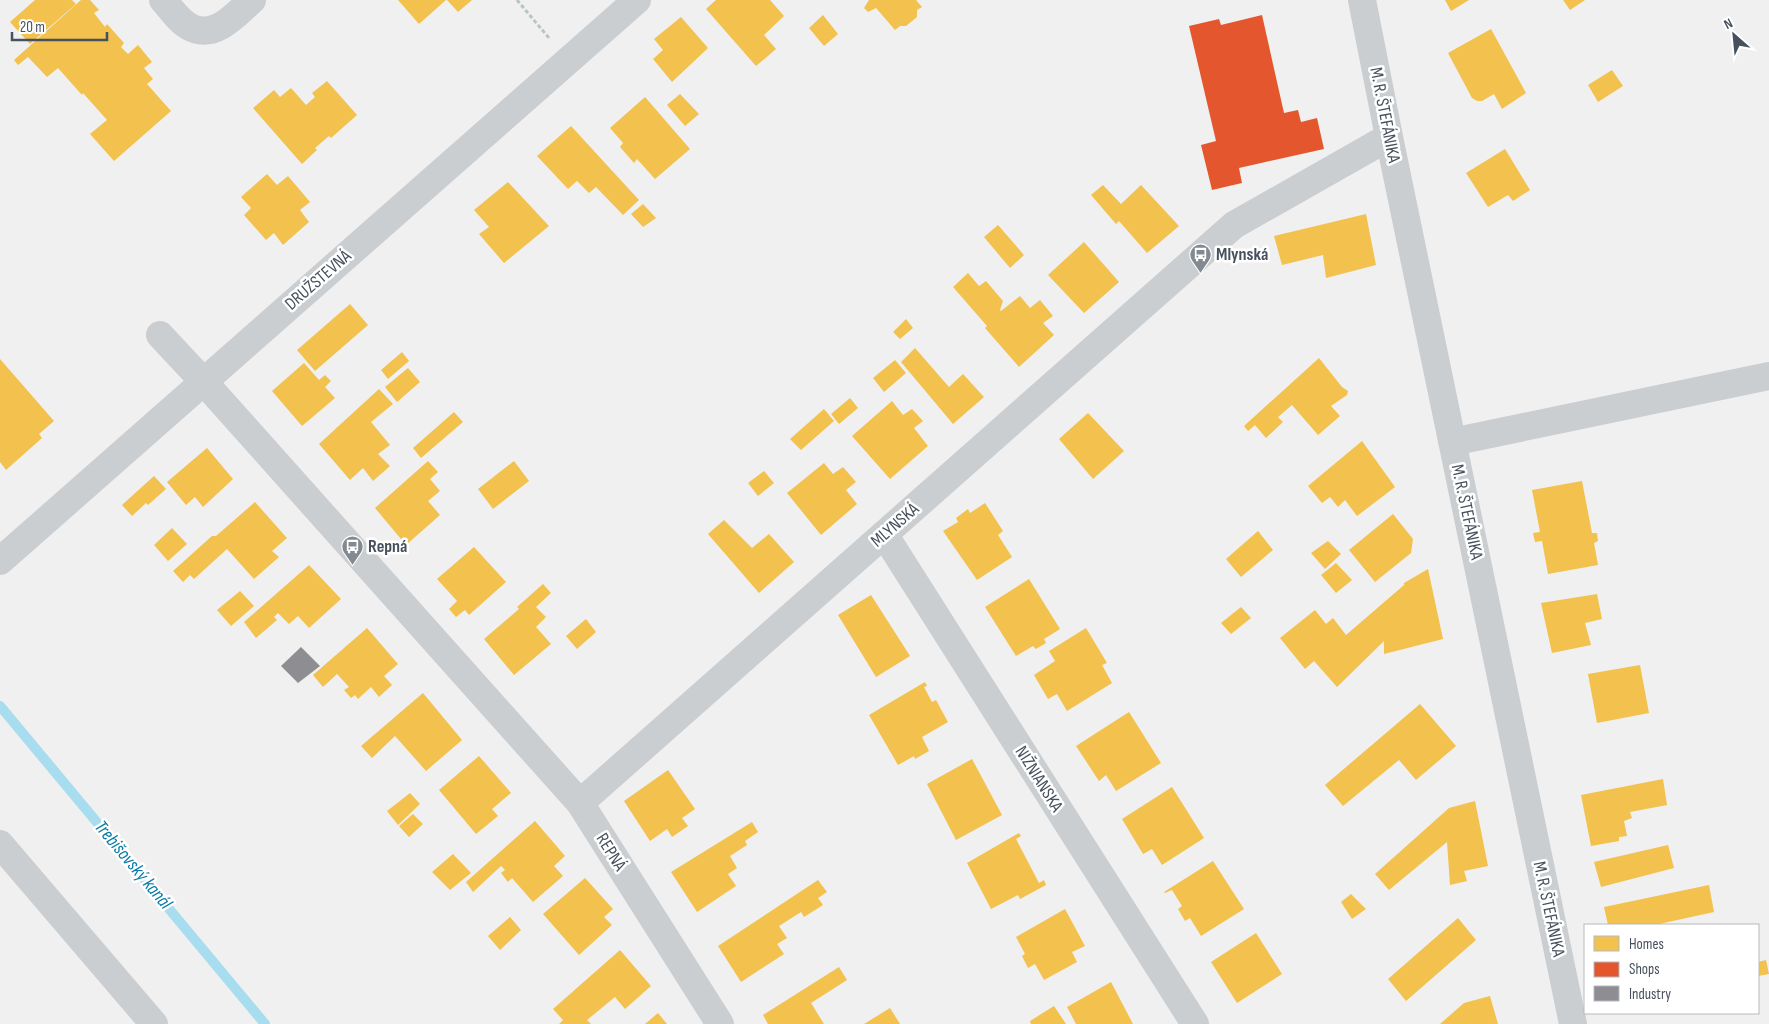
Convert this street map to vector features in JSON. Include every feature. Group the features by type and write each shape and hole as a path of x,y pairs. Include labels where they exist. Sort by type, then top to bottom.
{"street":[{"path":"163,0 191,28 204,31 218,28 252,0"},
{"name":"DRUŽSTEVNÁ","path":"0,561 637,0"},
{"name":"M. R. ŠTEFÁNIKA","path":"1362,0 1573,1024"},
{"name":"MLYNSKÁ","path":"580,803 1234,225 1389,137"},
{"name":"REPNÁ","path":"160,335 580,803 720,1024"},
{"path":"1452,442 1769,376"},
{"name":"NIŽNIANSKA","path":"884,534 1195,1024"},
{"path":"0,844 154,1024"}],"path":[{"path":"517,0 568,61"}],"building: Homes":[{"path":"35,0 72,0 76,4 30,44 10,22"},
{"path":"81,0 90,0 99,10 94,13 105,27 107,24 124,43 121,47 128,54 138,45 152,62 144,68 153,79 147,84 171,111 114,161 90,134 107,120 83,93 82,95 58,68 47,77 28,57 18,65 14,60"},
{"path":"398,0 446,0 419,24"},
{"path":"447,0 472,0 458,12"},
{"path":"716,0 770,0 784,16 764,35 776,49 756,66 706,9"},
{"path":"869,0 916,0 922,7 917,10 917,17 906,26 900,26 895,30 876,8 868,12 864,8"},
{"path":"1445,0 1469,0 1451,11"},
{"path":"1563,0 1585,0 1570,10"},
{"path":"823,15 838,34 824,46 809,28"},
{"path":"681,17 708,48 672,82 653,59 663,50 654,39"},
{"path":"1491,29 1526,93 1502,109 1494,94 1482,101 1472,98 1448,53"},
{"path":"1612,70 1623,86 1598,102 1588,85"},
{"path":"327,81 357,115 331,138 329,136 315,148 317,150 302,164 253,108 274,90 280,97 291,88 306,105 315,97 312,93"},
{"path":"680,94 699,114 685,126 667,105"},
{"path":"645,97 690,149 655,179 637,159 634,163 620,147 623,143 610,128"},
{"path":"571,126 639,200 623,215 596,187 589,193 577,181 568,189 537,156"},
{"path":"1505,149 1530,190 1513,201 1508,195 1488,207 1466,173"},
{"path":"267,174 277,185 288,176 310,202 300,210 309,222 283,245 274,233 266,240 244,215 251,208 241,197"},
{"path":"508,182 549,226 504,263 479,234 489,227 474,210"},
{"path":"1103,185 1121,204 1141,185 1179,226 1147,253 1119,221 1116,224 1091,195"},
{"path":"643,204 656,218 643,227 631,214"},
{"path":"1366,214 1376,265 1326,278 1323,255 1282,265 1274,236"},
{"path":"998,225 1024,255 1010,268 984,237"},
{"path":"1084,242 1119,282 1084,313 1048,275"},
{"path":"968,273 979,286 986,281 1003,301 1001,311 1020,296 1030,308 1040,300 1053,316 1043,323 1054,335 1019,367 953,287"},
{"path":"350,304 368,325 315,371 297,350"},
{"path":"906,319 913,328 900,339 893,332"},
{"path":"915,348 949,387 963,374 984,397 953,424 901,362"},
{"path":"402,352 409,361 388,379 381,370"},
{"path":"1319,358 1342,387 1348,391 1347,395 1331,406 1340,416 1318,435 1292,405 1278,417 1283,422 1266,438 1255,425 1248,431 1244,426"},
{"path":"0,359 54,421 39,434 42,438 6,470 0,462"},
{"path":"895,360 906,373 884,392 873,378"},
{"path":"304,363 319,380 325,375 331,381 325,387 335,398 302,426 272,391"},
{"path":"408,368 420,382 397,402 385,387"},
{"path":"379,389 393,404 371,422 390,445 378,454 390,466 373,481 363,468 350,480 319,444"},
{"path":"850,398 858,408 839,424 831,414"},
{"path":"892,401 903,415 912,409 923,421 914,428 928,446 890,479 852,436"},
{"path":"824,409 834,421 801,450 790,439"},
{"path":"454,412 463,422 421,458 413,448"},
{"path":"1088,413 1124,451 1093,479 1059,439"},
{"path":"1362,441 1395,487 1357,516 1345,500 1338,507 1330,497 1322,503 1308,486"},
{"path":"207,448 233,479 203,507 195,497 186,505 167,482"},
{"path":"428,461 438,472 430,479 440,491 428,501 440,515 406,545 375,508"},
{"path":"514,461 529,481 493,509 478,489"},
{"path":"824,463 833,474 843,467 856,482 846,490 857,504 821,535 787,493"},
{"path":"764,471 774,483 758,496 748,483"},
{"path":"154,476 166,489 132,516 122,505"},
{"path":"1582,481 1592,533 1597,533 1598,541 1594,543 1598,565 1548,574 1542,541 1535,542 1533,533 1540,532 1532,490"},
{"path":"255,502 287,538 272,551 279,557 254,579 227,549 194,579 190,575 183,582 173,571 212,536 216,536"},
{"path":"985,503 1003,531 998,535 1012,557 977,580 943,531 958,522 956,518 968,509 970,513"},
{"path":"1393,514 1413,539 1411,553 1375,582 1349,550"},
{"path":"724,520 752,548 769,534 794,562 759,593 708,534"},
{"path":"172,528 187,544 168,561 154,545"},
{"path":"1258,531 1273,550 1241,577 1226,559"},
{"path":"1328,541 1341,554 1325,569 1311,553"},
{"path":"474,547 506,582 469,615 465,610 456,617 449,609 457,601 437,579"},
{"path":"1336,563 1352,580 1336,593 1321,575"},
{"path":"309,565 341,599 309,628 298,616 289,624 278,613 274,617 277,620 256,638 244,622"},
{"path":"1428,569 1443,639 1384,654 1384,641 1337,687 1314,661 1305,669 1280,638 1315,610 1326,624 1333,618 1346,635 1404,583"},
{"path":"1029,579 1060,629 1044,639 1046,643 1036,649 1033,646 1016,656 985,607"},
{"path":"543,584 551,593 536,607 546,617 536,627 551,644 514,675 484,639 519,609 517,607"},
{"path":"240,591 254,606 231,626 217,610"},
{"path":"1597,594 1602,619 1585,623 1591,645 1552,653 1541,603"},
{"path":"871,595 910,656 876,677 838,615"},
{"path":"1241,607 1251,618 1231,634 1221,623"},
{"path":"586,619 596,632 577,649 566,636"},
{"path":"367,628 398,664 384,676 392,685 379,697 371,687 358,699 355,695 351,698 344,690 349,687 337,674 323,687 313,675"},
{"path":"1086,628 1107,663 1102,665 1112,683 1067,711 1057,694 1048,699 1034,675 1055,661 1049,651"},
{"path":"1640,665 1649,713 1597,723 1588,674"},
{"path":"925,682 927,686 924,687 932,702 936,700 948,722 922,737 929,751 915,759 914,756 898,765 869,715"},
{"path":"423,693 462,740 426,771 395,736 372,758 361,746"},
{"path":"1420,704 1456,746 1416,780 1399,760 1343,806 1325,785"},
{"path":"1129,712 1161,763 1116,791 1106,775 1099,781 1076,746"},
{"path":"479,756 511,793 492,809 498,816 476,834 439,790"},
{"path":"972,759 1002,815 956,840 927,784"},
{"path":"668,770 695,809 682,818 688,826 672,837 667,829 650,841 624,801"},
{"path":"1663,779 1667,805 1630,812 1632,818 1624,821 1627,836 1619,837 1619,841 1591,846 1581,795"},
{"path":"1172,787 1204,838 1162,865 1152,849 1143,854 1122,819"},
{"path":"410,793 420,804 398,825 387,811"},
{"path":"1475,801 1488,866 1464,871 1467,881 1450,885 1447,842 1389,890 1375,874 1449,808"},
{"path":"413,814 423,824 409,837 399,826"},
{"path":"535,821 565,856 554,866 563,876 533,902 512,878 508,882 501,873 505,870 501,866 473,892 466,882"},
{"path":"752,822 758,832 745,841 747,845 730,856 737,868 728,874 736,886 697,912 671,872"},
{"path":"1019,833 1021,836 1016,839 1039,883 1044,880 1046,885 1020,899 1018,895 991,909 967,863"},
{"path":"1668,845 1674,868 1601,887 1594,862"},
{"path":"453,854 471,873 450,890 432,872"},
{"path":"1213,861 1244,909 1201,936 1190,918 1185,921 1178,909 1182,906 1172,890 1164,892"},
{"path":"585,878 613,909 604,917 612,925 579,955 543,914"},
{"path":"818,880 827,892 818,898 823,905 804,917 801,912 779,926 787,938 777,944 784,954 741,982 718,946"},
{"path":"1709,885 1714,912 1659,924 1608,924 1604,907"},
{"path":"1351,894 1366,909 1352,919 1341,902"},
{"path":"1065,909 1085,946 1072,952 1077,962 1044,980 1035,964 1028,968 1022,956 1025,954 1016,937"},
{"path":"510,917 521,930 500,950 488,936"},
{"path":"1458,918 1476,940 1406,1001 1388,979"},
{"path":"1256,933 1282,974 1237,1003 1211,962"},
{"path":"620,950 651,986 625,1009 615,997 587,1020 591,1024 559,1024 563,1020 553,1009"},
{"path":"1766,960 1769,974 1759,976 1759,962"},
{"path":"839,967 847,980 811,1003 824,1024 768,1024 763,1015"},
{"path":"1111,982 1133,1024 1076,1024 1067,1007"},
{"path":"1490,996 1498,1024 1440,1024 1464,1003"},
{"path":"1054,1006 1066,1024 1031,1024 1030,1021"},
{"path":"890,1008 900,1024 864,1024"},
{"path":"658,1013 667,1024 645,1024"}],"building: Shops":[{"path":"1262,15 1284,113 1298,110 1301,122 1317,118 1324,149 1239,168 1242,183 1212,190 1201,145 1216,141 1189,26 1219,19 1221,25"}],"building: Industry":[{"path":"301,647 320,666 298,683 281,666"}],"waterway":[{"name":"Trebišovský kanál","path":"0,706 265,1024"}],"place":[{"name":"Mlynská","path":"1200,273"},
{"name":"Repná","path":"352,565"}]}
